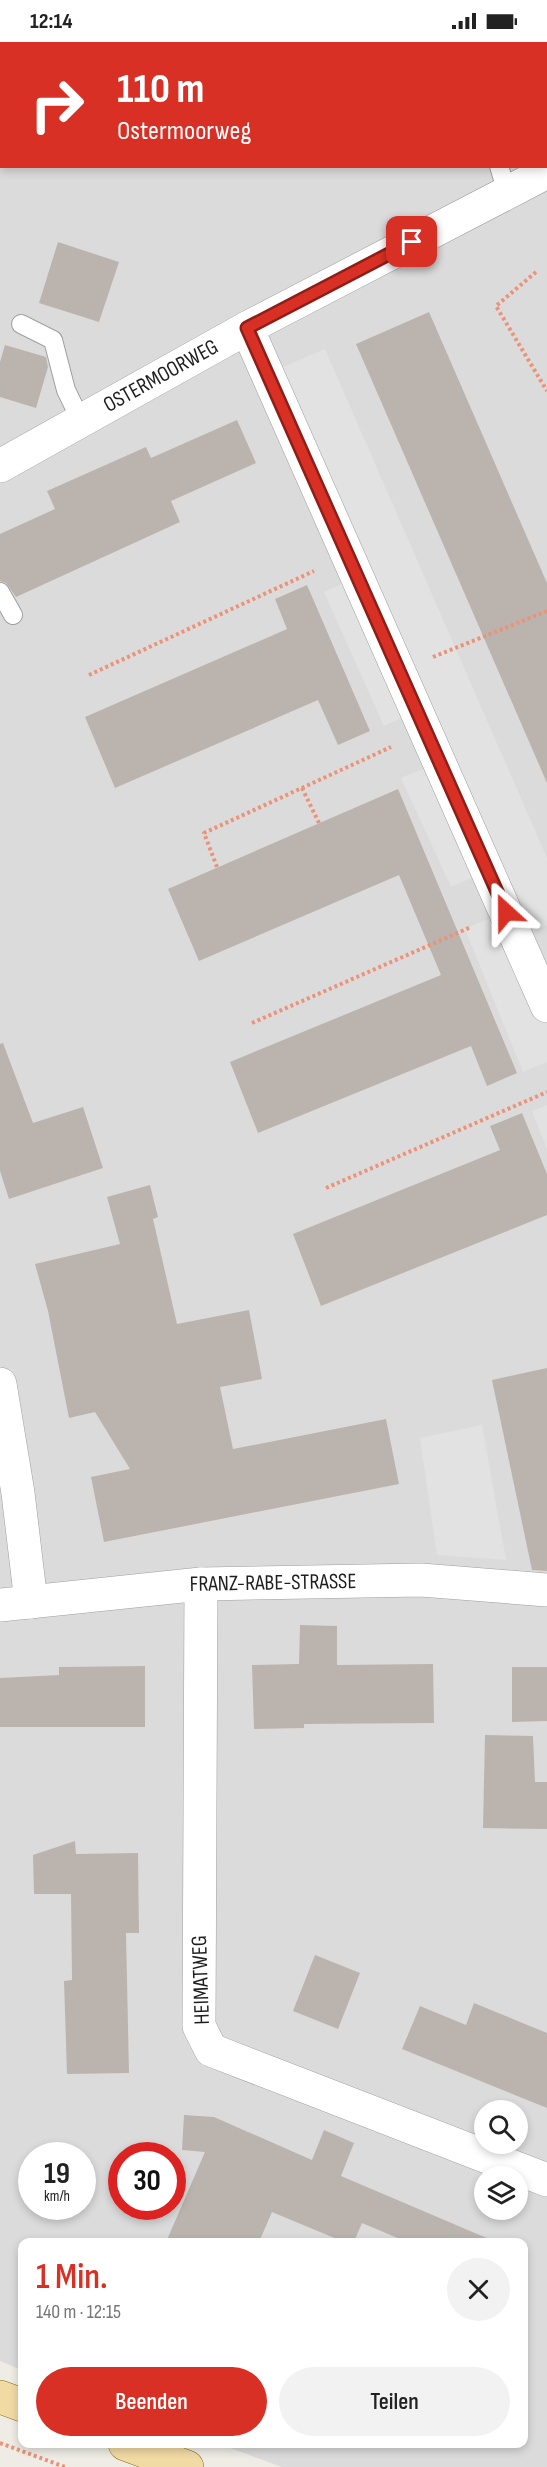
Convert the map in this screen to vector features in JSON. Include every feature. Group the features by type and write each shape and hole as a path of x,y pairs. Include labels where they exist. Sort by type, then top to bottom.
{"main road":[{"path":"0,2397 18,2404"},
{"path":"136,2448 187,2467"}],"street":[{"name":"OSTERMOORWEG","path":"0,466 247,328 503,180 547,172"},
{"path":"247,328 546,999"},
{"path":"0,1383 18,1493 15,1604"},
{"name":"FRANZ-RABE-STRASSE","path":"15,1604 201,1584 421,1580 547,1590"},
{"name":"HEIMATWEG","path":"201,1584 198,2026 211,2050 547,2180"}],"lane":[{"path":"21,324 53,340 66,390 81,421"},
{"path":"0,592 13,615"}],"path":[{"path":"536,272 496,306 547,391"},
{"path":"89,675 348,555"},
{"path":"400,673 455,646 547,611"},
{"path":"217,867 204,833 425,731"},
{"path":"302,788 318,824"},
{"path":"252,1023 506,912"},
{"path":"326,1188 547,1092"},
{"path":"0,2443 65,2467"}],"shaded area":[{"path":"0,168 547,168 547,2467 282,2467 230,2448 528,2448 528,2238 18,2238 18,2368 0,2361"},
{"path":"325,349 547,858 547,925 518,939 547,1006 547,1062 523,1072 465,929 505,912 487,871 451,887 401,778 439,762 417,711 384,726 324,592 357,577 267,374"},
{"path":"547,1105 547,1149 532,1111"},
{"path":"482,1425 506,1560 437,1555 420,1438"}],"building":[{"path":"58,242 119,262 99,322 39,303"},
{"path":"429,312 547,583 547,783 356,344"},
{"path":"5,345 46,357 48,367 36,408 0,397 0,362"},
{"path":"237,420 256,463 171,501 180,522 16,597 6,583 0,581 0,534 55,509 47,491 146,447 151,458"},
{"path":"307,585 370,731 338,745 318,700 115,788 85,717 287,629 275,599"},
{"path":"398,789 517,1073 487,1086 471,1046 258,1133 230,1062 441,975 399,875 199,961 168,889"},
{"path":"3,1043 33,1123 83,1107 103,1168 9,1199 0,1171 0,1044"},
{"path":"522,1113 547,1174 547,1215 321,1306 293,1234 500,1150 490,1126"},
{"path":"150,1185 158,1217 153,1219 177,1324 249,1310 262,1379 220,1387 233,1449 386,1419 399,1484 104,1542 91,1477 130,1469 95,1412 69,1418 48,1311 35,1264 120,1244 107,1197"},
{"path":"547,1368 547,1571 532,1570 492,1380"},
{"path":"300,1625 337,1626 337,1665 433,1664 434,1723 304,1724 304,1728 254,1729 252,1665 299,1664"},
{"path":"145,1666 145,1727 0,1727 0,1678 59,1675 59,1667"},
{"path":"512,1667 547,1667 547,1721 512,1722"},
{"path":"485,1735 533,1736 535,1782 547,1782 547,1829 483,1828"},
{"path":"75,1841 76,1854 138,1853 139,1933 126,1933 129,2073 67,2074 64,1981 72,1980 71,1894 34,1894 33,1855"},
{"path":"315,1955 360,1973 338,2029 293,2011"},
{"path":"474,2003 547,2033 547,2108 402,2049 420,2006 466,2025"},
{"path":"184,2115 214,2117 312,2160 324,2130 354,2143 341,2176 487,2238 398,2238 362,2223 356,2238 334,2238 272,2212 261,2238 168,2238 176,2220 186,2220 186,2196 205,2152 186,2150 186,2142 182,2142"}],"route":[{"path":"412,242 247,328 506,912"}]}
